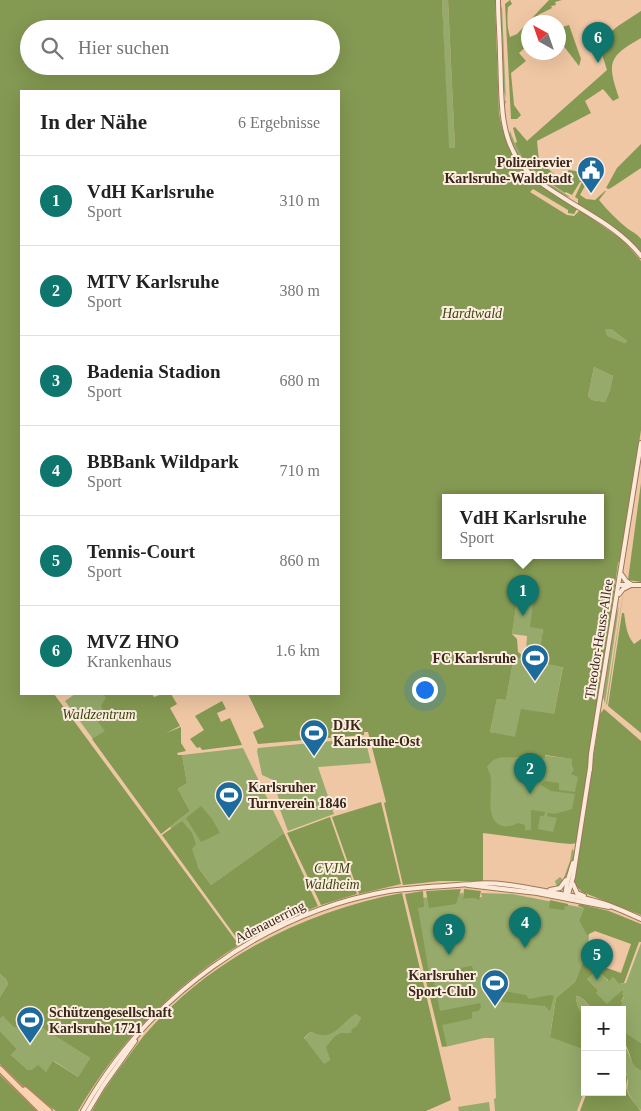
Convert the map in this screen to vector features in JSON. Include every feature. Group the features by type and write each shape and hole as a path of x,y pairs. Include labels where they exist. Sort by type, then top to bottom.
{"main road":[{"path":"498,0 503,115 507,136 516,156 537,180 610,227 641,256"},
{"name":"Theodor-Heuss-Allee","path":"567,897 573,877 641,443"},
{"path":"621,574 632,585"},
{"path":"619,584 641,585"},
{"path":"617,596 623,589 632,585"},
{"name":"Theodor-Heuss-Allee","path":"567,897 570,871 576,856"},
{"path":"538,890 560,888 570,871"},
{"path":"573,877 573,885 576,891 591,899"},
{"name":"Adenauerring","path":"466,885 591,899 641,919"},
{"name":"Adenauerring","path":"83,1111 111,1067 173,999 206,972 252,942 288,923 330,906 382,893 424,886 499,885 538,890 612,907"},
{"name":"Adenauerring","path":"88,1111 140,1033"},
{"path":"0,1070 42,1111"},
{"path":"14,1083 49,1111"}],"green space":[{"name":"Hardtwald","path":"0,0 442,0 449,148 455,148 448,0 495,0 499,113 509,147 517,160 536,181 577,209 574,214 568,213 568,210 533,189 530,192 567,215 574,216 580,210 624,241 641,261 641,430 622,556 618,563 577,843 559,843 483,833 483,881 440,881 403,885 384,803 386,802 368,732 364,732 364,735 258,744 253,732 264,727 248,695 340,695 340,90 20,90 20,695 55,695 239,945 191,979 148,1018 110,1063 78,1111 56,1111 28,1091 0,1064 0,1031 17,1049 11,1055 28,1070 32,1070 38,1065 46,1072 53,1061 78,1077 90,1058 36,1024 27,1034 21,1028 14,1027 3,1016 0,1019 0,997 8,984 6,979 0,974","holes":["605,329 611,329 627,341 625,343 607,336","594,367 613,376 605,402 592,400 588,396","517,600 530,601 533,604 530,627 543,629 539,655 522,655 518,652 517,639 512,634","514,657 563,667 554,714 521,709 515,737 490,732 497,699 506,700","525,755 532,757 532,761 522,762 525,777 530,762 538,762 545,758 545,755 572,759 574,770 571,774 578,777 575,792 559,790 559,783 545,781 541,785 551,791 575,794 572,809 555,814 548,813 547,816 557,818 553,832 538,829 540,816 544,816 545,812 531,810 531,830 525,830 525,825 518,823 502,826 493,817 490,803 491,780 487,767 496,759"]},
{"path":"442,0 448,0 455,148 448,148"},
{"path":"510,0 512,4 508,7 507,19 510,37 521,30 521,51 519,53 521,60 526,61 511,73 514,105 521,115 517,119 511,119 505,4"},
{"path":"549,0 562,0 555,2 556,5 551,6 552,8 535,15"},
{"path":"502,6 506,98 503,88 500,11"},
{"path":"641,11 641,38 622,50 613,62 613,76 619,98 613,101 603,89 585,101 591,113 537,141 539,161 559,178 569,170 581,172 579,180 586,184 580,195 586,199 595,200 606,191 599,200 616,219 641,239 641,254 607,224 578,204 578,199 575,197 582,182 580,182 572,195 565,193 543,178 530,166 515,143 517,142 513,128 515,127 527,141 607,70 598,42"},
{"path":"569,25 581,59 579,66 566,49 566,26"},
{"path":"510,131 520,153 533,170 570,197 551,190 531,172 514,150 510,140"},
{"path":"641,144 641,168 609,189 606,188 617,168"},
{"path":"604,329 611,329 627,341 625,343 606,336"},
{"path":"594,367 613,376 605,402 592,400 588,396"},
{"path":"641,483 641,582 628,580"},
{"path":"623,595 607,705 606,704"},
{"path":"517,599 530,601 533,604 543,628 540,652 526,651 527,636 512,634"},
{"path":"619,606 605,703 603,697 615,619"},
{"path":"622,613 624,613 631,640 634,644 641,639 641,733 608,706"},
{"name":"FC Karlsruhe","path":"514,657 563,666 554,714 515,738 490,732 497,699 506,700"},
{"name":"Waldzentrum","path":"74,695 126,695 107,758 65,701"},
{"path":"104,695 153,695 154,697 172,695 177,704 170,708 180,726 166,733 181,727 181,743 186,751 177,753 182,755 187,783 178,789 190,811 161,834 92,739 105,731 98,722 103,710 101,706 106,698"},
{"path":"222,701 226,709 217,713 221,722 230,718 242,745 202,750 200,747 197,748 190,739 204,730 195,716"},
{"path":"604,709 641,741 641,915 582,892 574,884 600,714"},
{"path":"365,738 371,763 318,767 334,814 288,831 279,807 281,806 273,780 262,775 258,748"},
{"name":"Karlsruher Turnverein 1846","path":"243,748 284,833 211,885 170,827 190,811 178,789 187,783 182,755"},
{"path":"481,748 583,760 567,842 485,828"},
{"path":"381,802 401,884 359,894 332,817"},
{"path":"201,806 212,819 220,833 201,842 186,818"},
{"name":"CVJM Waldheim","path":"330,817 357,894 321,905 287,833"},
{"path":"182,821 192,833 196,844 192,849 198,867 211,885 284,833 318,906 280,922 241,944 162,835"},
{"path":"572,849 575,852 571,866 560,887 557,887 555,881 560,877 563,880"},
{"path":"461,889 456,904 429,908 426,891"},
{"path":"464,889 481,891 479,900 475,898 463,899"},
{"path":"423,891 424,907 418,908 429,973 472,966 474,974 434,982 440,1011 480,1003 481,1008 478,1011 472,1012 472,1018 470,1019 442,1025 447,1046 442,1047 405,894"},
{"path":"402,893 451,1100 426,1111 92,1111 109,1083 143,1036 174,1004 202,980 264,940 332,911","holes":["356,1014 361,1018 351,1033 341,1033 335,1036 326,1047 330,1060 324,1064 304,1038 310,1032 322,1035 331,1034"]},
{"name":"Karlsruher Sport-Club","path":"463,893 463,899 482,897 481,893 512,894 584,908 579,920 589,934 588,949 575,982 556,998 550,1036 581,1048 582,1096 577,1111 495,1111 494,1038 484,1038 445,1047 413,899"},
{"path":"550,900 568,904 568,906 565,906 564,910 549,908"},
{"path":"579,904 609,911 641,924 641,942 639,942 624,983 619,984 613,977 609,981 597,970 587,979 598,990 596,993 607,1004 623,991 622,995 624,996 621,1001 623,1003 621,1006 590,1006 576,996 581,1012 581,1049 550,1037 556,998 575,982 584,959 591,964 593,963 621,973 631,944 595,931 587,935 579,920 584,908 578,906"},
{"path":"641,943 641,1043 626,1033 626,1006 621,1006 623,1003 621,1001 624,997 621,991 607,1005 595,993 598,990 587,979 597,969 608,981 613,977 619,984 626,983"},
{"path":"0,974 6,979 8,984 0,997"},
{"path":"503,991 526,995 529,999 554,996 550,1011 545,1006 502,1002 499,996"},
{"path":"576,996 590,1006 581,1006 581,1012"},
{"name":"Schützengesellschaft Karlsruhe 1721","path":"11,1008 90,1058 78,1077 54,1061 46,1072 28,1070 11,1055 17,1049 0,1031 0,1019"},
{"path":"356,1014 361,1018 358,1026 351,1033 346,1034 328,1052 330,1060 324,1065 304,1039 310,1032 319,1034 340,1027 349,1017"},
{"path":"626,1033 641,1043 641,1071 635,1067 628,1050"},
{"path":"626,1048 632,1062 641,1071 641,1110 636,1107 627,1090 628,1081 626,1073"},
{"path":"0,1075 36,1110 36,1111 0,1111"},
{"path":"626,1085 627,1091 641,1111 580,1111 586,1096 626,1096"},
{"path":"489,1102 490,1111 459,1111 458,1107"}],"place":[{"name":"MVZ HNO","path":"598,63"},
{"name":"Polizeirevier Karlsruhe-Waldstadt","path":"591,194"},
{"name":"VdH Karlsruhe","path":"523,616"},
{"name":"FC Karlsruhe","path":"535,682"},
{"name":"DJK Karlsruhe-Ost","path":"314,757"},
{"name":"MTV Karlsruhe","path":"530,794"},
{"name":"Karlsruher Turnverein 1846","path":"229,819"},
{"name":"BBBank Wildpark","path":"525,948"},
{"name":"Badenia Stadion","path":"449,955"},
{"name":"Tennis-Court","path":"597,980"},
{"name":"Karlsruher Sport-Club","path":"495,1007"},
{"name":"Schützengesellschaft Karlsruhe 1721","path":"30,1044"}]}
